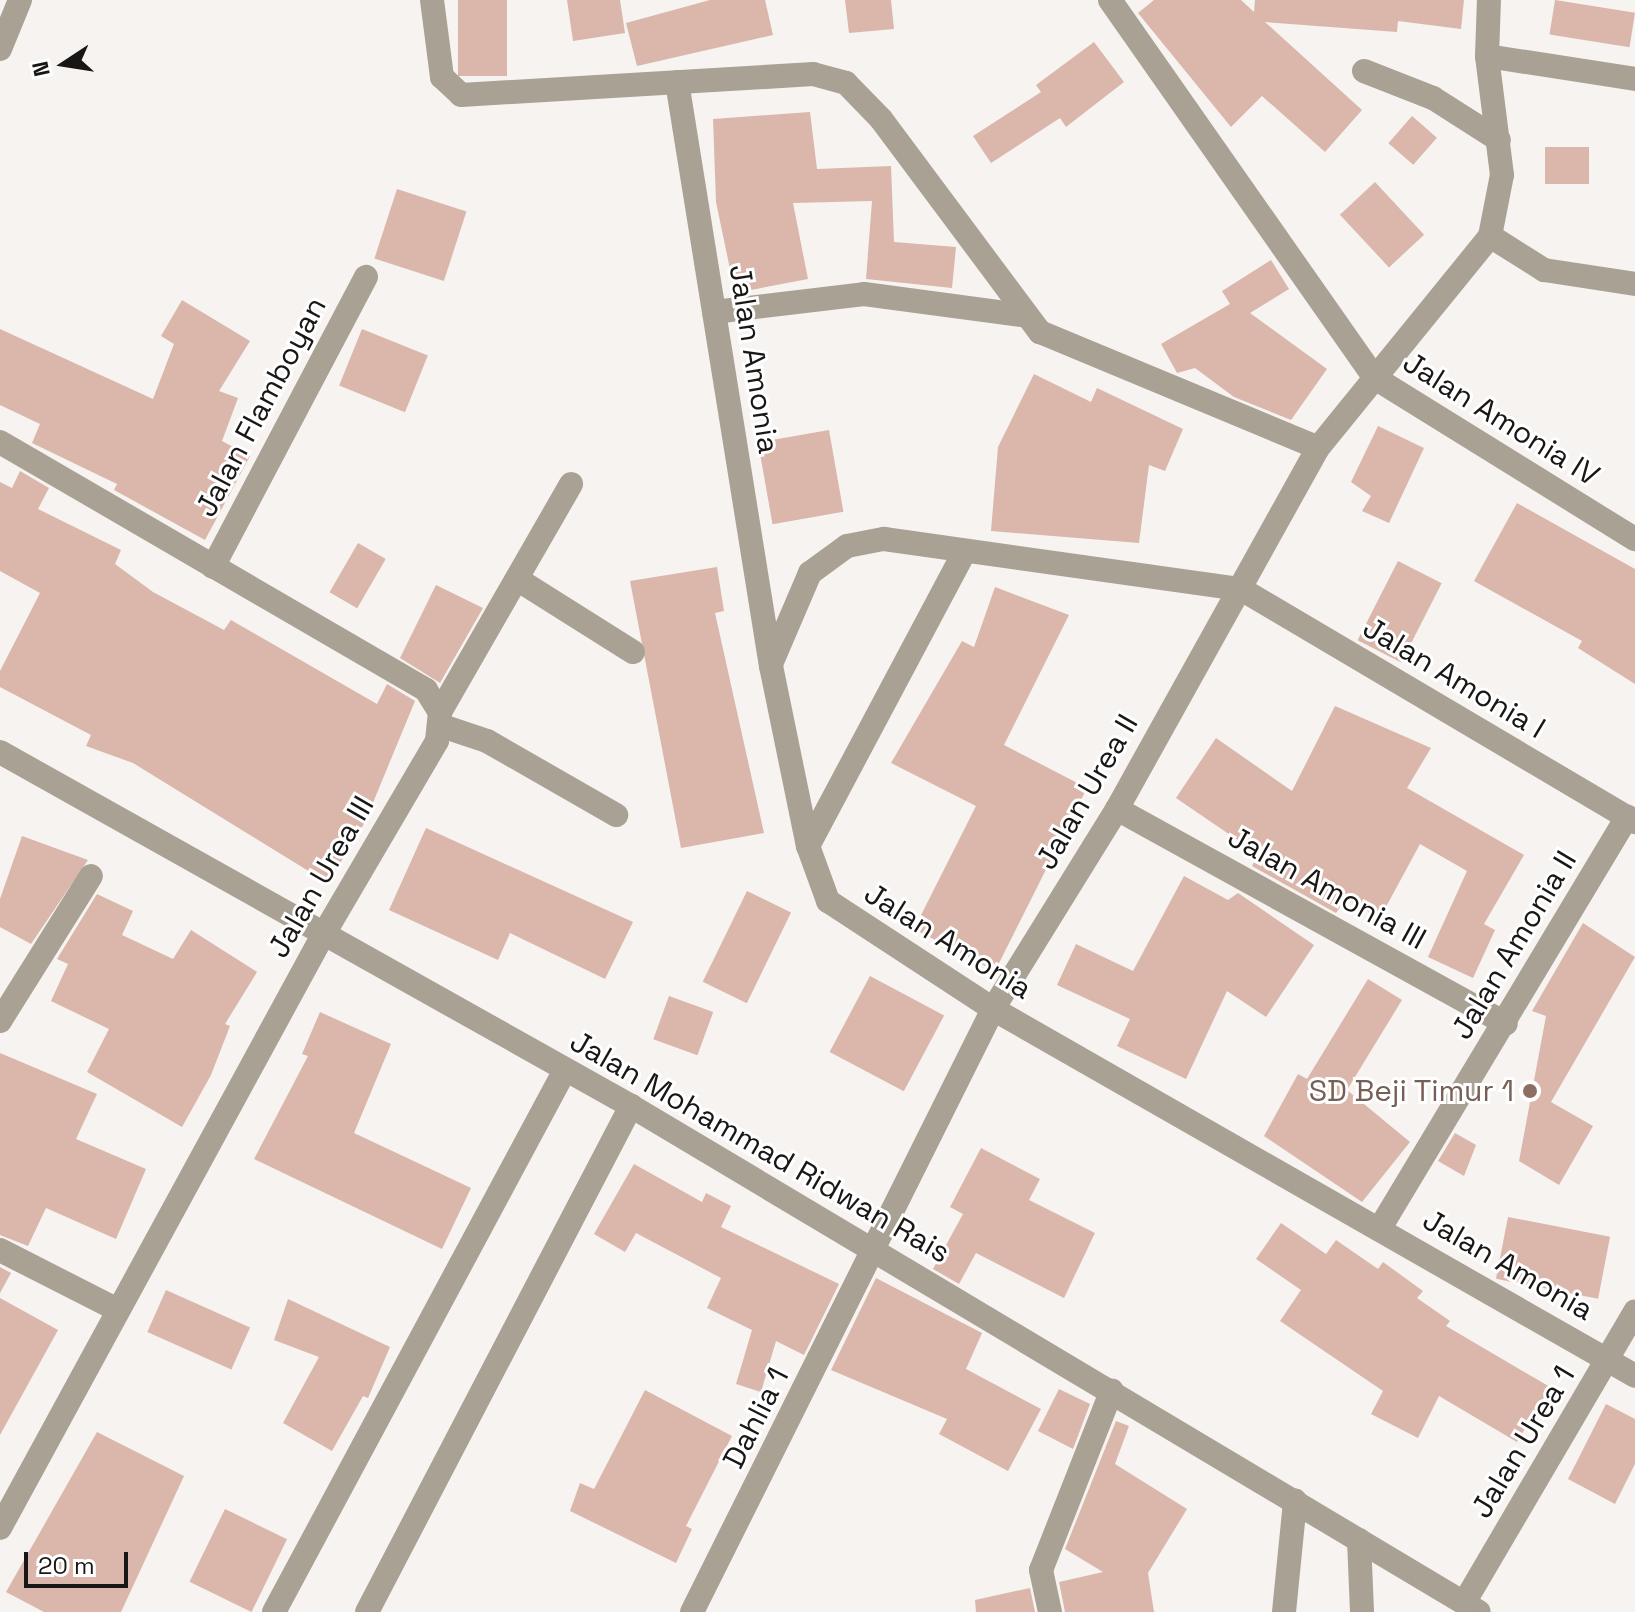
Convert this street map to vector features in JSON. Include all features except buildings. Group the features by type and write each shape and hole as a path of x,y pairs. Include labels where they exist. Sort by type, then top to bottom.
{"street":[{"path":"0,49 20,0"},
{"path":"432,0 442,77 461,95 813,74 846,83 881,119 1022,315 1061,345 1318,448"},
{"path":"1110,0 1375,378"},
{"path":"1489,0 1487,56 1499,140 1500,242 1544,270 1635,284"},
{"path":"1487,56 1635,79"},
{"path":"1364,71 1433,98 1499,140"},
{"name":"Jalan Amonia","path":"677,82 771,666 808,846 828,901 842,914 993,1009 1635,1376"},
{"name":"Jalan Urea II","path":"877,1253 993,1009 1117,809 1318,448 1375,378 1500,242"},
{"name":"Jalan Flamboyan","path":"213,567 366,277"},
{"path":"714,312 864,294 1022,315"},
{"name":"Jalan Amonia IV","path":"1375,378 1635,539"},
{"path":"0,442 426,690 439,719 487,741 616,815"},
{"name":"Jalan Urea III","path":"0,1528 323,935 437,741 439,719 571,484"},
{"path":"771,666 810,573 829,555 884,539 963,554 1241,589"},
{"path":"808,846 963,554"},
{"path":"517,579 633,652"},
{"name":"Jalan Amonia I","path":"1241,589 1631,820"},
{"name":"Jalan Mohammad Ridwan Rais","path":"0,752 631,1106 1112,1390 1472,1608"},
{"name":"Jalan Amonia III","path":"1117,809 1506,1024"},
{"name":"Jalan Amonia II","path":"1380,1228 1631,820"},
{"path":"0,1021 91,876"},
{"path":"274,1612 565,1070"},
{"path":"367,1612 631,1106"},
{"path":"0,1250 118,1310"},
{"name":"Dahlia 1","path":"692,1612 877,1253"},
{"name":"Jalan Urea 1","path":"1472,1608 1635,1312"},
{"path":"1050,1612 1041,1570 1112,1390"},
{"path":"1284,1612 1295,1501"},
{"path":"1359,1540 1362,1612"}],"place":[{"name":"SD Beji Timur 1","path":"1530,1091"}]}
